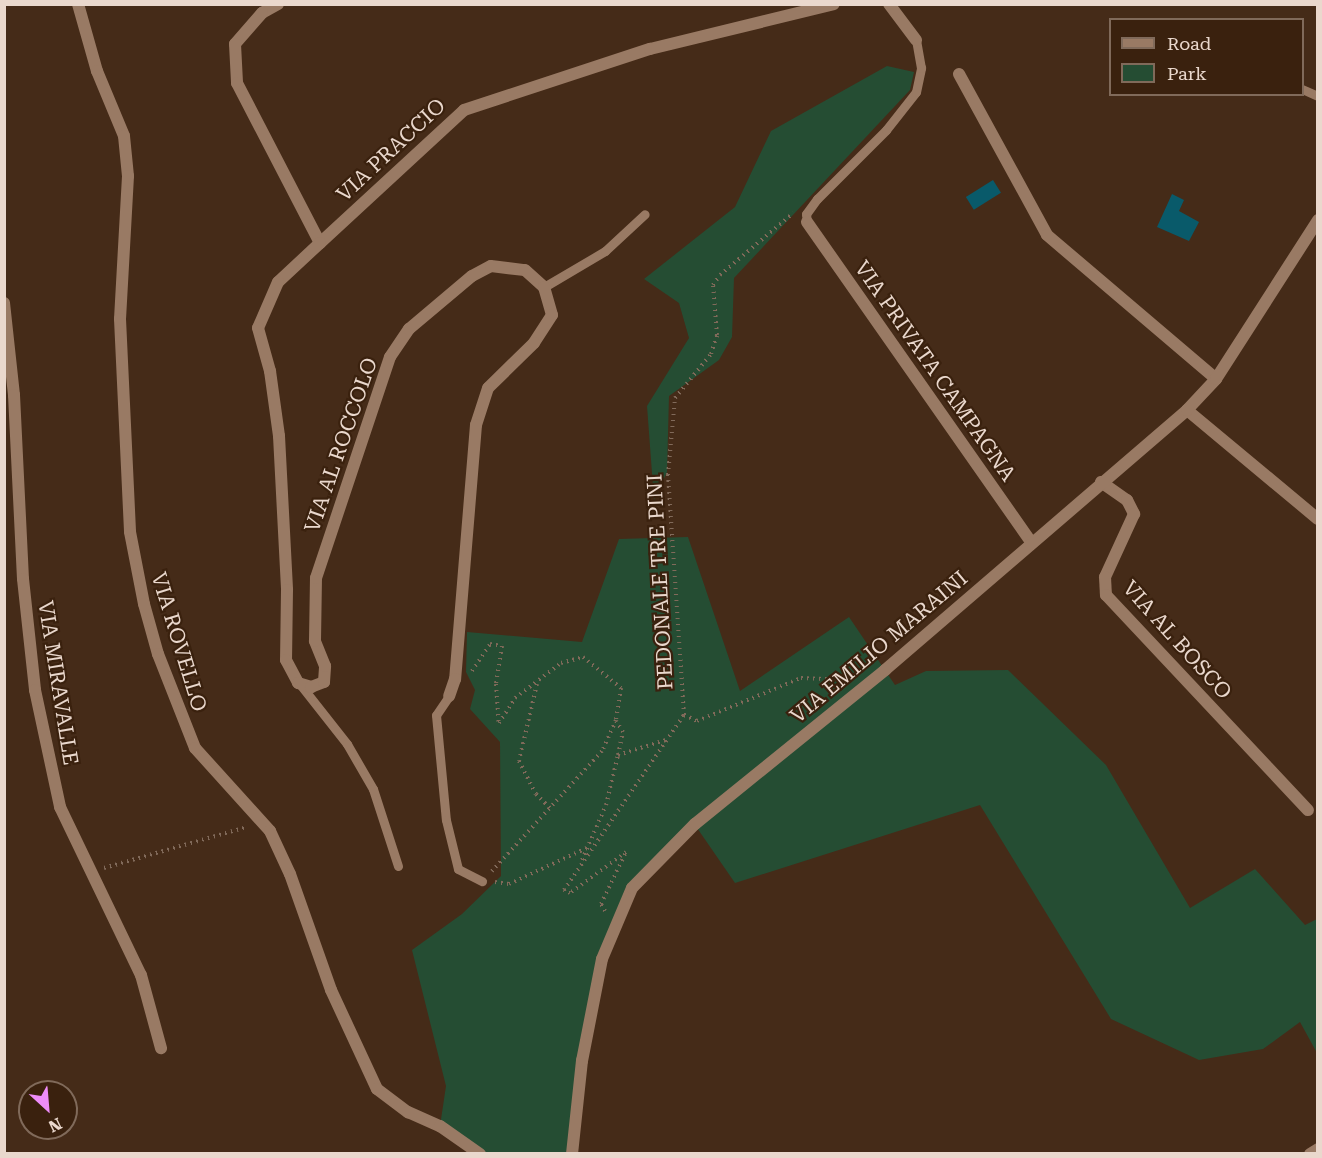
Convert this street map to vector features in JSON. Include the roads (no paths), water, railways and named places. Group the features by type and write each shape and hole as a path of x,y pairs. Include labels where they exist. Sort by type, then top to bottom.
{"street":[{"name":"VIA ROVELLO","path":"78,4 97,71 124,136 128,176 120,319 130,532 144,604 191,740 262,823 290,874 331,990 377,1089 408,1112 440,1126 480,1154"},
{"path":"278,4 262,13 235,45 237,83 320,243"},
{"name":"VIA PRACCIO","path":"320,243 464,110 650,49 834,4"},
{"path":"889,4 916,40"},
{"path":"959,74 1047,235 1216,380"},
{"name":"VIA EMILIO MARAINI","path":"572,1154 582,1061 602,959 613,927 632,888 695,824 871,681 1187,410 1216,380 1317,220"},
{"name":"VIA PRIVATA CAMPAGNA","path":"807,222 1032,543"},
{"name":"VIA AL ROCCOLO","path":"320,243 278,282 258,328 270,371 279,436 287,579 286,660 298,683 311,687 324,682 325,666 315,641 316,578 390,357 409,329 472,276 491,266 525,270 544,287"},
{"path":"449,696 455,679 476,425 488,388 534,344 552,315 544,287"},
{"name":"VIA MIRAVALLE","path":"4,303 14,395 23,579 35,690 60,807 89,872 141,975 161,1048"},
{"path":"1187,410 1317,519"},
{"name":"VIA AL BOSCO","path":"1101,482 1127,500 1134,514 1105,577 1106,595 1308,810"},
{"path":"1310,1154 1317,1149"}],"lane":[{"path":"807,222 806,214 817,199 886,130 916,92 921,68 916,40"},
{"path":"544,287 605,251 645,214"},
{"path":"298,683 347,744 373,789 398,866"},
{"path":"449,696 436,716 446,820 459,869 482,881"}],"water":[{"path":"993,180 1001,193 974,210 966,197"},
{"path":"1172,194 1184,200 1179,211 1199,222 1189,241 1157,227"}]}
